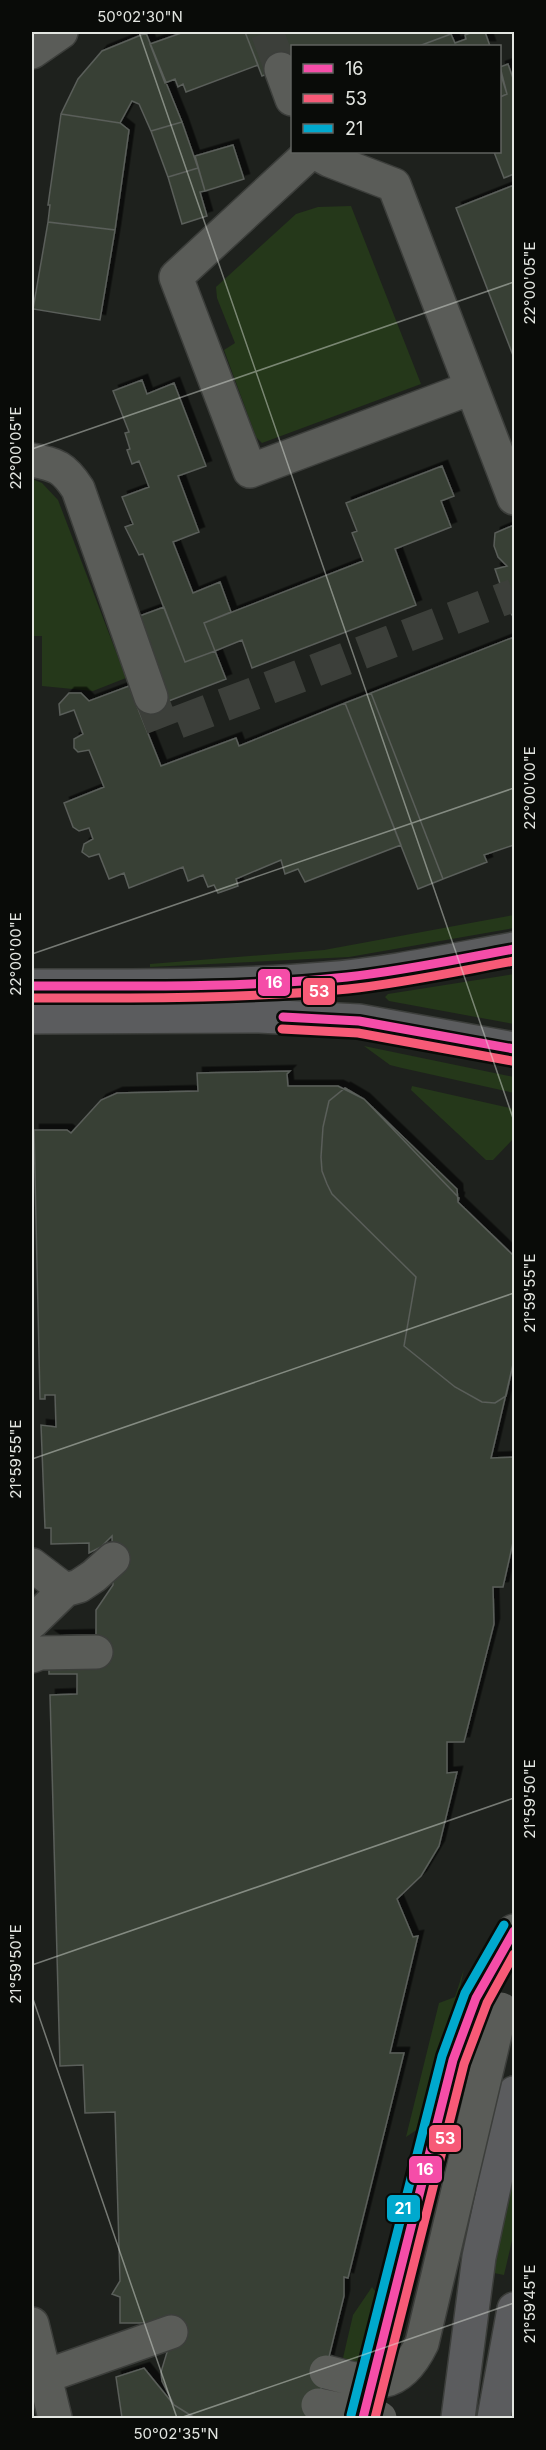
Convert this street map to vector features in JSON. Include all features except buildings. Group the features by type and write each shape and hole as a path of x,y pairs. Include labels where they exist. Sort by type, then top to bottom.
{"main road":[{"path":"41,1002 327,979 386,972 514,949"},
{"path":"41,1002 359,1021 514,1049"},
{"path":"458,2418 478,2257 514,2093"},
{"path":"494,2418 514,2309"}],"street":[{"path":"32,52 61,32"},
{"path":"281,69 291,96"},
{"path":"311,153 176,278 250,471 471,388"},
{"path":"314,153 394,185 514,500"},
{"path":"32,460 56,465 69,475 78,489 151,697"},
{"path":"32,1622 65,1590 79,1586 113,1559"},
{"path":"32,1565 65,1590"},
{"path":"32,1656 40,1653 96,1652"},
{"path":"326,2372 361,2381 386,2381 402,2374 413,2362 422,2343 501,2009 511,1938"},
{"path":"363,2418 453,2060 476,1998 511,1938"},
{"path":"32,2324 43,2377 55,2418"},
{"path":"43,2377 171,2332"},
{"path":"318,2404 380,2418"}],"green space":[{"path":"351,206 421,384 262,443 256,437 224,350 235,343 217,298 216,287 296,214 318,207"},
{"path":"32,479 42,483 58,500 126,678 93,691 42,686 42,636 32,636"},
{"path":"514,915 514,928 349,957 150,967 150,964 324,950"},
{"path":"514,974 514,1024 389,1001 385,997 388,994"},
{"path":"364,1046 514,1077 514,1093 390,1065"},
{"path":"412,1086 514,1109 514,1138 493,1160 486,1160 411,1090"},
{"path":"464,1969 457,2003 421,2127 406,2137 439,2003 455,1997"},
{"path":"514,2163 514,2232 504,2275 494,2273"},
{"path":"372,2287 381,2299 363,2364 343,2358 353,2315"}],"tunnel":[{"path":"267,32 281,69"},
{"path":"151,697 163,728 514,595"}],"transit line":[{"name":"16","path":"32,986 190,986 308,981 389,972 514,949"},
{"name":"53","path":"32,998 190,997 309,992 390,984 514,961"},
{"name":"16","path":"283,1017 359,1021 514,1049"},
{"name":"53","path":"282,1029 358,1033 512,1061"},
{"name":"21","path":"351,2415 442,2056 465,1993 504,1925"},
{"name":"16","path":"363,2418 453,2060 476,1998 514,1931"},
{"name":"53","path":"375,2418 464,2064 487,2003 514,1954"}]}
